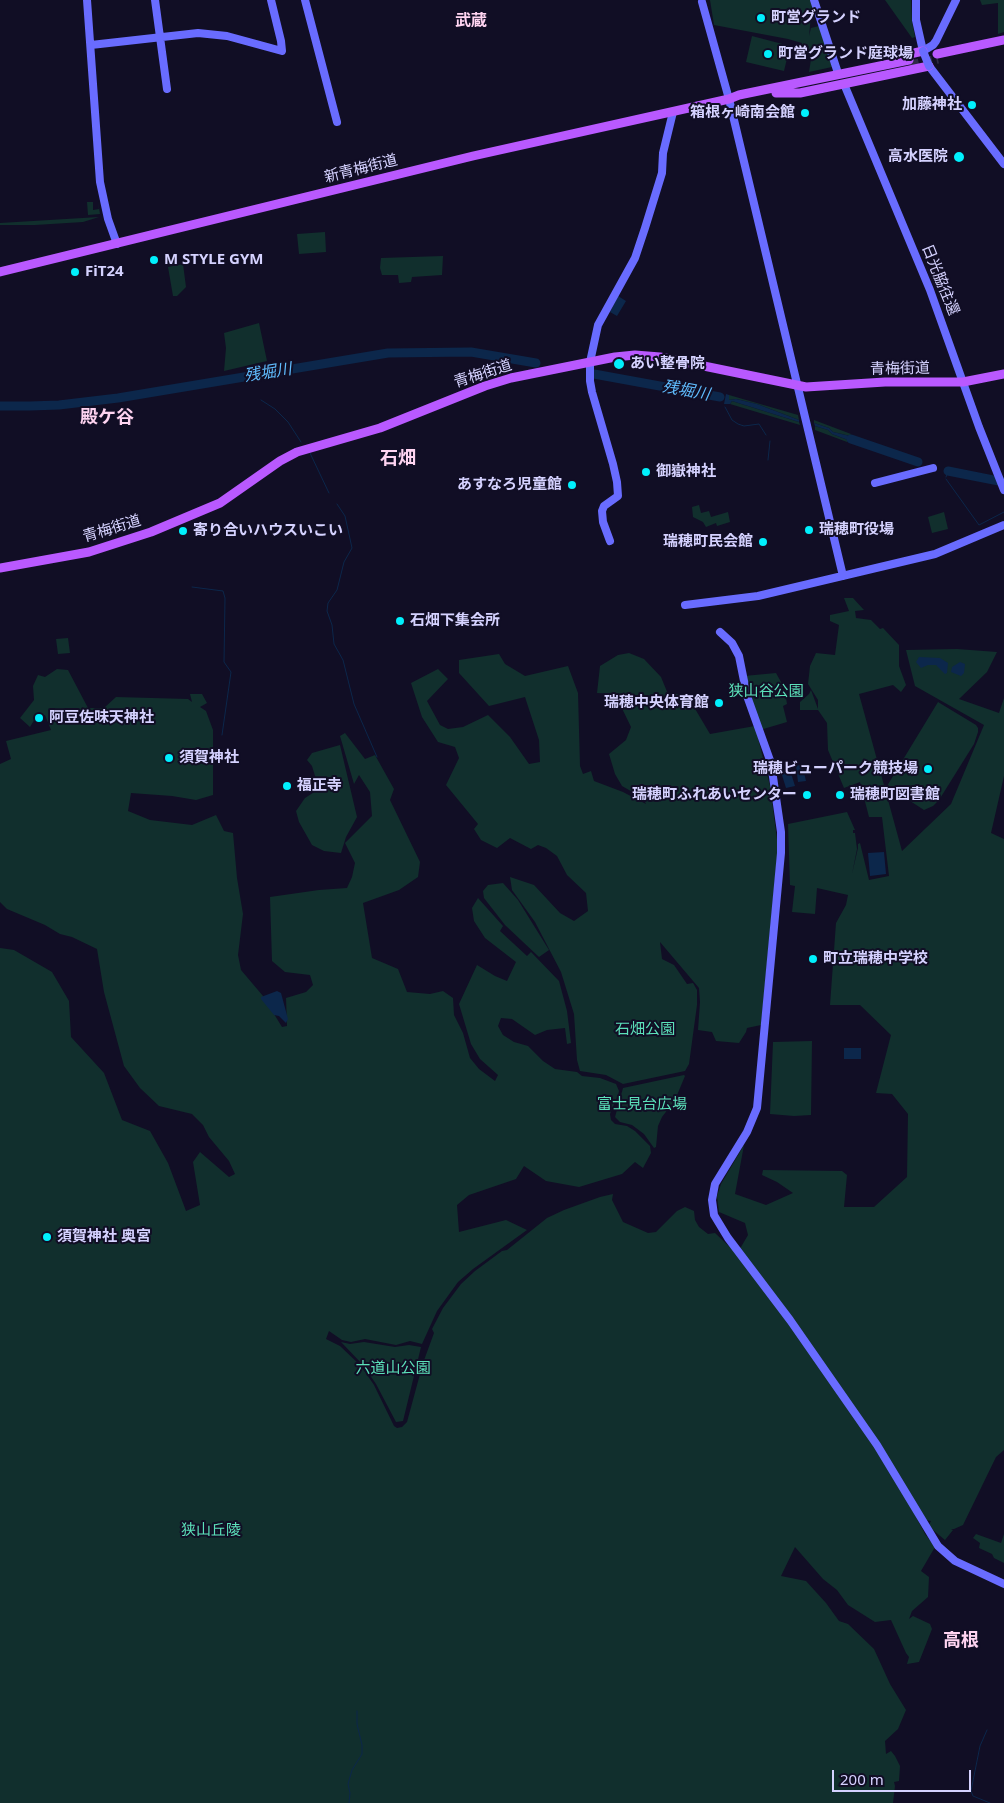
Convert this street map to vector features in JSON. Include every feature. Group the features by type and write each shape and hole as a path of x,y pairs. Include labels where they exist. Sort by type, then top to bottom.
{"main road":[{"path":"1004,40 937,57 1004,44"},
{"path":"774,90 786,81 923,51"},
{"name":"新青梅街道","path":"0,272 473,156 729,99 740,100 774,90 910,62"},
{"path":"774,90 800,93 929,66"},
{"name":"青梅街道","path":"0,568 89,552 151,532 220,503 280,461 297,452 380,428 492,383 590,362 626,356 654,356 798,386 814,387 886,382 963,382 1004,374"}],"street":[{"path":"87,0 100,182 116,244"},
{"path":"155,0 167,89"},
{"path":"91,45 198,33 214,34 282,51 271,0"},
{"path":"305,0 336,122"},
{"path":"814,0 837,70"},
{"path":"916,0 916,20 923,51 929,66 1004,164"},
{"path":"923,51 936,41 956,0"},
{"path":"702,2 729,99 843,576"},
{"name":"日光脇往還","path":"844,84 930,290 1004,489"},
{"path":"610,541 603,522 602,511 604,506 618,496 617,482 592,392 590,362 598,325 635,258 645,228 662,173 663,153 673,112"},
{"path":"875,483 933,468"},
{"path":"685,605 758,596 934,554 1004,525"},
{"path":"720,632 728,638 736,649 747,696 771,763 781,832 781,853 758,1108 747,1132 715,1184 712,1200 714,1215 728,1238 790,1320 877,1445 938,1546 955,1561 1004,1584"}],"green space":[{"name":"町営グランド","path":"710,0 810,0 812,6 809,36 811,28 819,26 832,67 809,72 812,53 800,46 802,43 714,25"},
{"path":"885,0 911,0 915,37 912,38"},
{"path":"980,0 1004,0 1004,32 998,34 998,3 982,5"},
{"name":"町営グランド庭球場","path":"752,36 790,46 784,71 746,62"},
{"path":"98,201 100,214 88,215 87,202 93,202 93,210 99,209"},
{"path":"99,217 83,222 0,225 0,223"},
{"path":"325,232 326,252 299,254 297,234"},
{"path":"443,256 442,275 412,277 411,282 399,283 398,275 382,275 380,268 381,258"},
{"path":"183,264 186,287 177,296 173,296 168,267"},
{"path":"259,323 267,361 224,371 226,348 224,333"},
{"path":"729,395 798,415 799,420 757,404 736,399 729,400"},
{"path":"732,401 799,422 800,425 730,404"},
{"path":"814,420 851,434 850,436 833,432 829,428 814,423"},
{"path":"815,426 848,440 847,442 815,430"},
{"path":"699,505 701,513 709,511 711,517 728,512 730,522 717,526 716,523 706,527 703,522 693,517 692,507"},
{"path":"944,512 948,529 932,533 928,517"},
{"name":"狭山丘陵","path":"844,598 853,598 864,610 855,611 856,618 871,620 880,629 883,628 899,645 899,666 906,685 901,692 893,685 859,694 902,851 951,804 984,725 915,686 906,650 957,649 997,652 987,672 959,699 999,713 1004,698 1004,776 991,833 1004,839 1004,1450 996,1457 963,1525 951,1529 953,1530 945,1540 933,1530 929,1525 931,1521 926,1520 923,1514 915,1515 925,1534 935,1547 921,1571 929,1577 928,1597 912,1611 909,1619 913,1616 930,1624 932,1629 919,1662 907,1664 909,1657 891,1620 875,1622 848,1605 837,1590 823,1579 795,1547 781,1576 806,1581 839,1621 848,1624 874,1649 890,1684 906,1710 898,1729 885,1741 886,1754 891,1751 900,1766 899,1781 894,1782 893,1803 0,1803 0,948 14,950 52,972 69,1001 71,1037 104,1073 122,1120 150,1131 168,1163 186,1211 200,1205 193,1162 200,1152 229,1177 235,1174 229,1161 209,1137 203,1125 192,1114 159,1106 140,1088 124,1066 104,992 97,949 7,909 0,902 0,764 11,759 6,741 51,730 45,715 36,717 30,727 20,718 34,700 33,686 38,675 45,677 57,669 68,670 88,708 104,708 116,697 188,699 192,702 190,694 202,694 207,703 200,707 206,711 213,730 213,795 196,800 131,793 128,811 150,820 192,825 216,815 224,831 233,833 237,878 243,914 238,955 241,970 263,996 282,1027 287,1026 286,998 306,992 313,985 310,975 285,972 272,961 270,897 347,888 355,863 345,843 372,816 370,792 359,775 354,784 340,736 345,733 365,759 375,755 394,789 390,800 420,862 418,877 399,890 363,903 372,958 398,969 407,992 430,994 443,991 453,998 454,1015 463,1033 470,1058 479,1069 495,1081 498,1075 480,1059 471,1044 459,1004 477,965 507,981 516,962 485,938 474,921 472,908 478,898 503,926 500,931 527,956 531,952 559,981 567,1011 571,1043 567,1044 565,1028 547,1030 535,1035 512,1019 501,1018 498,1026 503,1035 514,1042 528,1046 543,1061 555,1069 577,1072 582,1076 600,1078 616,1084 619,1091 610,1114 611,1120 615,1124 627,1126 635,1131 650,1146 651,1153 643,1168 635,1162 622,1174 579,1187 546,1181 524,1166 516,1179 469,1195 457,1205 459,1232 506,1220 527,1230 458,1282 437,1311 422,1344 410,1341 396,1345 365,1339 351,1342 342,1340 329,1331 326,1339 340,1346 361,1366 374,1385 394,1426 397,1428 402,1427 407,1422 423,1363 434,1333 432,1329 443,1308 461,1284 475,1271 502,1251 507,1250 547,1218 564,1210 613,1194 612,1200 623,1222 648,1233 656,1232 677,1211 685,1207 694,1211 695,1220 699,1227 708,1234 715,1233 734,1251 741,1247 748,1235 745,1223 719,1212 717,1196 721,1184 744,1145 735,1194 766,1205 793,1193 762,1175 763,1170 842,1171 847,1175 844,1207 874,1207 907,1177 908,1114 892,1094 876,1093 891,1035 860,1005 830,1005 836,923 846,905 848,895 817,888 815,914 792,912 795,886 790,885 788,824 847,812 855,830 853,830 853,833 855,833 857,849 852,874 858,848 858,844 860,843 869,880 889,876 882,817 869,817 860,782 844,788 828,750 827,723 818,710 800,710 800,702 811,690 818,709 818,700 808,684 810,666 816,653 835,655 839,625 830,621 830,615 849,611"},
{"path":"68,638 70,653 58,654 56,639"},
{"name":"石畑公園","path":"629,653 644,659 661,677 668,694 675,693 691,702 710,734 755,726 770,786 778,847 761,1025 747,1028 739,1043 716,1041 712,1032 698,1030 699,988 660,942 662,959 674,965 687,984 693,983 697,990 697,1005 689,1064 685,1071 623,1084 606,1075 580,1071 577,1060 574,1014 561,972 535,922 512,890 510,877 534,885 560,913 574,921 588,911 586,893 567,875 557,856 546,848 538,845 531,849 510,838 497,848 481,840 474,829 478,824 446,785 459,758 455,747 438,742 422,717 411,683 438,669 448,679 427,701 440,725 448,729 463,727 488,715 510,737 529,764 540,762 539,740 525,697 489,706 459,673 459,660 499,654 505,664 525,676 568,666 578,693 580,766 583,774 591,771 594,781 623,792 646,804 643,798 622,786 615,774 609,754 626,740 631,727 615,694 597,693 600,666 618,655"},
{"name":"狭山谷公園","path":"776,673 790,698 786,698 787,704 783,706 787,722 760,730 744,676"},
{"name":"瑞穂ビューパーク競技場","path":"938,702 976,725 978,732 974,744 939,800 933,806 924,810 887,786"},
{"path":"340,745 357,817 346,837 341,853 324,851 312,845 299,822 296,811 305,798 319,789 312,766 307,760 312,753"},
{"path":"503,883 518,900 549,950 539,957 505,925 484,898 483,891 488,885"},
{"path":"812,1041 811,1115 770,1114 773,1042"},
{"name":"富士見台広場","path":"684,1075 675,1100 662,1117 658,1126 656,1147 654,1148 644,1134 632,1125 620,1122 615,1117 623,1088"},
{"name":"六道山公園","path":"341,1342 350,1344 364,1342 395,1347 409,1345 421,1347 403,1421 396,1422 376,1384 363,1365"},
{"path":"976,1534 1001,1543 1004,1534 1004,1563 994,1558 992,1554 979,1548 980,1543 973,1538"}],"water":[{"path":"618,296 626,301 617,316 610,312"},
{"path":"726,394 729,395 729,400 736,399 757,404 799,420 799,422 732,401 730,404 724,404"},
{"path":"814,423 829,428 833,432 850,436 848,440 815,426"},
{"path":"919,657 940,658 948,663 947,673 945,674 936,665 928,665 921,668 916,662"},
{"path":"960,662 965,664 964,673 961,676 951,672 952,667"},
{"path":"800,765 801,769 803,768 806,781 798,782 796,766"},
{"path":"790,770 795,786 786,788 781,772"},
{"path":"884,852 886,874 870,876 868,853"},
{"path":"277,991 281,993 288,1019 286,1023 279,1016 274,1015 261,999 261,997"},
{"path":"844,1048 861,1048 861,1059 844,1059"}],"waterway":[{"name":"残堀川","path":"0,406 59,405 118,398 388,353 471,352 536,363"},
{"name":"残堀川","path":"594,374 720,397"},
{"path":"261,400 275,409 288,422 301,442"},
{"path":"725,407 732,420 744,426 759,424 766,435"},
{"name":"残堀川","path":"851,439 918,462"},
{"path":"768,460 770,441"},
{"path":"310,453 329,493"},
{"name":"残堀川","path":"946,477 948,471"},
{"name":"残堀川","path":"948,471 1004,482"},
{"path":"946,479 979,525 1004,512"},
{"path":"337,504 345,516 352,548 344,562 337,590 328,603 327,611 332,625 334,644 343,660 354,704 377,757"},
{"path":"192,587 223,591 225,598 224,662 231,672 222,735"},
{"path":"349,1803 350,1793 348,1784 352,1770 362,1754 357,1724 357,1711"},
{"path":"987,1730 980,1746 971,1791 973,1796 990,1803"}],"tunnel":[{"path":"910,65 938,59"}],"place":[{"name":"町営グランド","path":"761,18"},
{"name":"町営グランド庭球場","path":"768,54"},
{"name":"加藤神社","path":"972,105"},
{"name":"箱根ヶ崎南会館","path":"805,113"},
{"name":"高水医院","path":"959,157"},
{"name":"M STYLE GYM","path":"154,260"},
{"name":"FiT24","path":"75,272"},
{"name":"あい整骨院","path":"619,364"},
{"name":"御嶽神社","path":"646,472"},
{"name":"あすなろ児童館","path":"572,485"},
{"name":"瑞穂町役場","path":"809,530"},
{"name":"寄り合いハウスいこい","path":"183,531"},
{"name":"瑞穂町民会館","path":"763,542"},
{"name":"石畑下集会所","path":"400,621"},
{"name":"瑞穂中央体育館","path":"719,703"},
{"name":"阿豆佐味天神社","path":"39,718"},
{"name":"須賀神社","path":"169,758"},
{"name":"瑞穂ビューパーク競技場","path":"928,769"},
{"name":"福正寺","path":"287,786"},
{"name":"瑞穂町ふれあいセンター","path":"807,795"},
{"name":"瑞穂町図書館","path":"840,795"},
{"name":"町立瑞穂中学校","path":"813,959"},
{"name":"須賀神社 奥宮","path":"47,1237"}],"district":[{"name":"武蔵","path":"471,21"},
{"name":"殿ケ谷","path":"107,418"},
{"name":"石畑","path":"398,459"},
{"name":"高根","path":"961,1641"}]}
